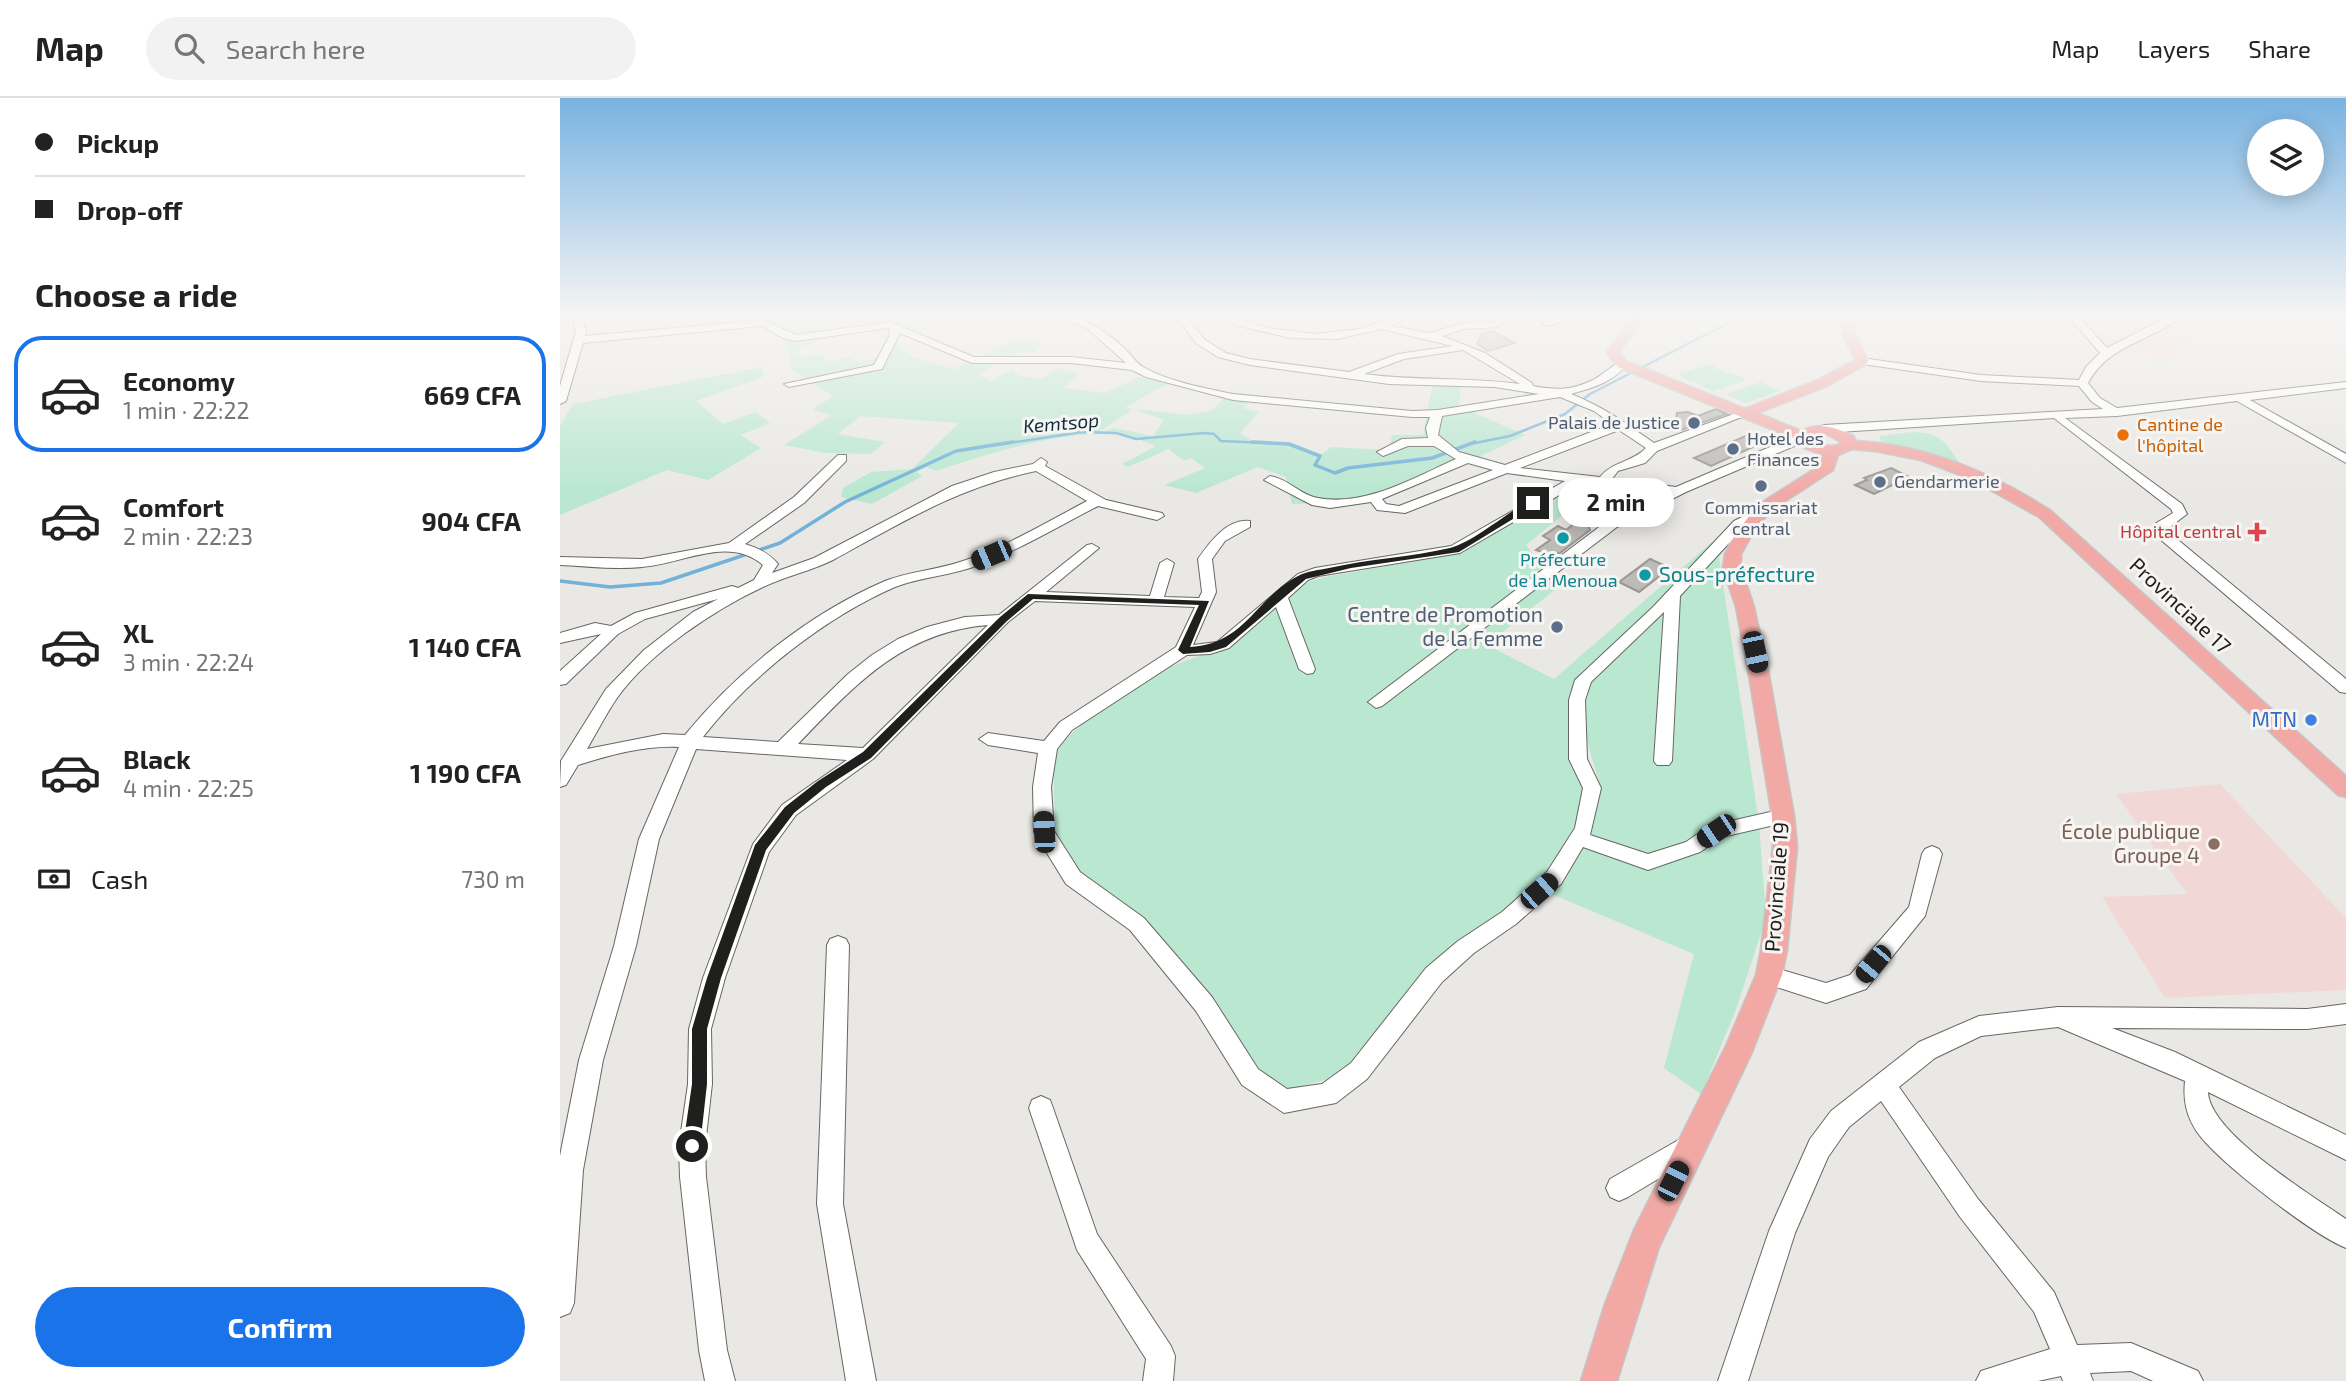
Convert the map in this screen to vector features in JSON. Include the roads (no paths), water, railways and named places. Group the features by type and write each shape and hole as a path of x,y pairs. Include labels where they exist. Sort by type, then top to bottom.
{"main road":[{"path":"1645,374 1802,437 1810,430 1834,443"},
{"path":"1743,414 1840,374"},
{"name":"Provinciale 19","path":"1600,1381 1622,1304 1645,1241 1738,1052 1769,975 1778,924 1785,847 1783,816 1759,675 1745,607 1732,568 1738,542 1757,515 1776,498 1828,467 1834,443"},
{"name":"Provinciale 17","path":"1834,443 1895,450 1961,470 2001,487 2045,514 2346,789"}],"street":[{"path":"561,399 569,374"},
{"path":"789,384 842,374"},
{"path":"1148,374 1233,397 1377,412 1438,412 1561,394 1596,383 1611,374"},
{"path":"1341,374 1390,381 1531,387 1561,394 1580,400 1623,424 1653,448"},
{"path":"1512,374 1531,387"},
{"path":"1954,374 1981,378 2082,383 2096,400 2119,414"},
{"path":"2082,383 2086,374"},
{"path":"1470,384 1495,404"},
{"path":"2242,400 2346,385"},
{"path":"1438,412 1431,432 1437,442 1467,459 1576,480 1647,486 1684,494 1792,452 1937,424 2059,419 2346,390"},
{"path":"2242,400 2346,459"},
{"path":"1604,481 1614,468 1641,460 1653,448 1743,414"},
{"path":"1834,443 1876,431 1937,424 2119,414"},
{"path":"2059,419 2177,507 2180,514 2160,525 2159,531 2346,688"},
{"path":"1374,497 1382,507 1400,510 1623,424"},
{"path":"1376,702 1597,535 1632,524 1684,494 1802,437"},
{"path":"1383,452 1406,442 1437,442"},
{"path":"732,547 799,500 842,458"},
{"path":"1270,480 1283,482 1312,501 1327,503 1374,497 1467,459"},
{"path":"1641,460 1650,478 1647,486"},
{"path":"560,780 566,762 612,693 650,654 698,615 754,586 819,561 957,489 1039,465 1113,508 1157,516"},
{"path":"1576,480 1455,550 1315,572 1295,581 1223,645 1210,649 1183,650 1075,719 1048,748 1042,787 1044,832 1073,878 1138,924 1204,1004 1250,1077 1284,1101 1327,1095 1359,1070 1434,975 1466,947 1509,918 1554,878 1584,829 1592,788 1578,759 1577,700 1583,680 1673,595 1739,524 1757,515"},
{"path":"560,1303 570,1170 590,1060 625,946 649,839 690,741 719,705 742,683 826,617 892,583 966,565 991,555 1098,501"},
{"path":"1183,650 1205,603 1210,583 1205,559 1220,538 1245,524"},
{"path":"560,561 657,562 704,549 732,547 756,550 771,564 754,586 723,591 640,616 613,631 560,680"},
{"path":"720,1381 713,1350 693,1177 692,1146 700,1084 700,1029 714,978 760,849 789,810 822,784 867,755 1003,619 1091,548"},
{"path":"1156,600 1167,562"},
{"path":"1663,761 1673,595"},
{"path":"1031,596 1205,603"},
{"path":"1280,597 1307,669"},
{"path":"781,750 881,654 926,632 957,621 1003,619"},
{"path":"560,638 594,628 613,631"},
{"path":"988,739 1048,748"},
{"path":"566,762 604,750 663,740 867,755"},
{"path":"1578,838 1648,862 1693,847 1716,831 1783,816"},
{"path":"1769,975 1826,993 1858,982 1918,910 1931,854"},
{"path":"838,945 830,1204 861,1381"},
{"path":"1733,1381 1782,1231 1819,1148 1840,1119 1927,1050 1979,1026 2058,1017 2307,1019 2346,1014"},
{"path":"2058,1017 2197,1074 2346,1148"},
{"path":"2197,1074 2196,1101 2199,1115 2212,1131 2253,1169 2346,1235"},
{"path":"1883,1084 1969,1208 2044,1302 2073,1371"},
{"path":"1041,1108 1086,1241 1161,1356 1157,1381"},
{"path":"1619,1188 1692,1144"},
{"path":"1991,1381 2031,1368 2073,1371 2131,1357 2188,1381"}],"waterway":[{"name":"Kemtsop","path":"1470,444 1510,436 1565,414 1590,394 1629,374"},
{"name":"Kemtsop","path":"1002,444 1082,432 1116,433 1136,439 1204,433 1214,434 1221,441 1289,444"},
{"name":"Kemtsop","path":"560,581 610,587 661,583 780,543 845,502 956,451 1013,442"},
{"name":"Kemtsop","path":"1252,442 1289,444"},
{"name":"Kemtsop","path":"1289,444 1320,456 1315,465 1335,473 1348,468 1432,458 1475,442"}],"place":[{"name":"Palais de Justice","path":"1694,423"},
{"name":"Cantine de l'hôpital","path":"2123,435"},
{"name":"Hotel des Finances","path":"1733,449"},
{"name":"Gendarmerie","path":"1880,482"},
{"name":"Commissariat central","path":"1761,486"},
{"name":"Hôpital central","path":"2257,532"},
{"name":"Préfecture de la Menoua","path":"1563,538"},
{"name":"Sous-préfecture","path":"1645,575"},
{"name":"Centre de Promotion de la Femme","path":"1557,627"},
{"name":"MTN","path":"2311,720"},
{"name":"École publique Groupe 4","path":"2214,844"}]}
